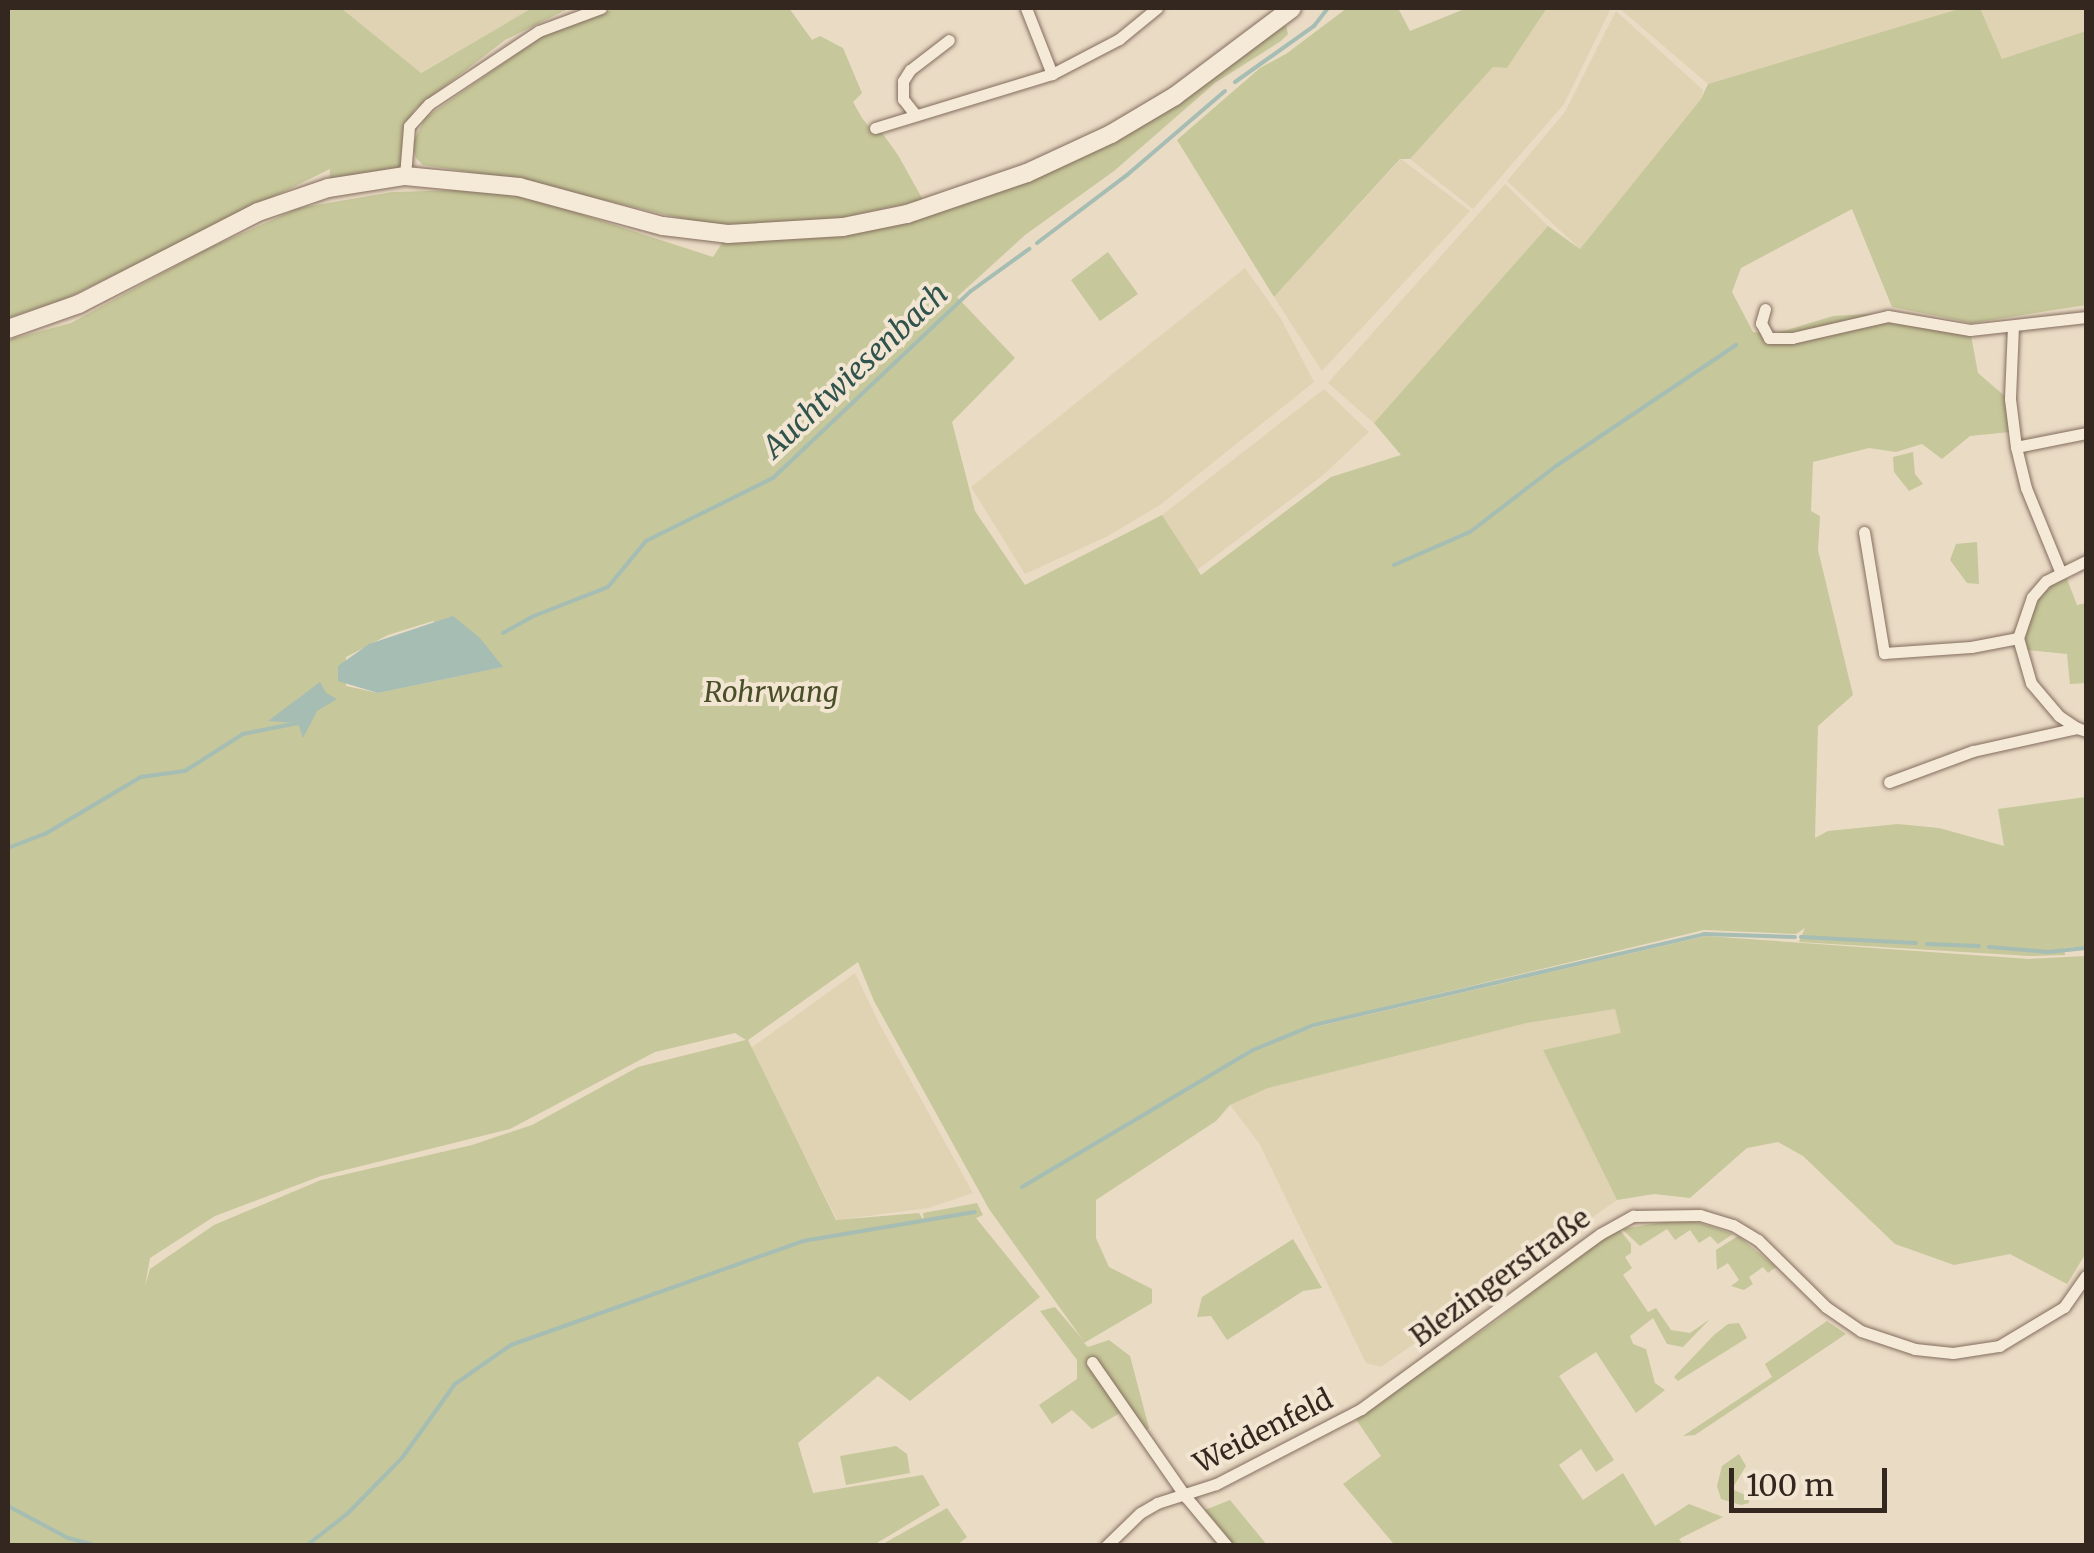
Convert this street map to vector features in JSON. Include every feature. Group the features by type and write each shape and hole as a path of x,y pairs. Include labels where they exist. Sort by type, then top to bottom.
{"street":[{"path":"405,176 409,126 430,104 539,31 601,8"},
{"path":"1026,8 1052,74"},
{"path":"1132,8 1141,22"},
{"path":"875,128 1052,74 1082,60 1157,8"},
{"path":"8,329 79,304 258,212 328,188 405,176 519,187 663,226 695,230 781,233 843,227 962,198 1111,134 1175,96 1292,8"},
{"path":"914,113 903,99 903,81 910,70 949,40"},
{"path":"1765,309 1761,323 1768,338 1792,338 1888,316 1970,330 2086,317"},
{"path":"2013,326 2010,399 2016,447 2026,488 2060,571"},
{"path":"2016,447 2086,433"},
{"path":"1864,532 1884,653 1971,647 2018,638"},
{"path":"2082,730 2059,716 2031,683 2018,638 2032,597 2060,571 2086,561"},
{"path":"1889,782 1973,751 2082,730"},
{"name":"Blezingerstraße","path":"1361,1409 1500,1312 1600,1234 1633,1216 1700,1215 1733,1224 1758,1240 1826,1307 1862,1331 1914,1350 1954,1353 2002,1345 2064,1307 2086,1276"},
{"name":"Weidenfeld","path":"1092,1362 1186,1497 1227,1546"},
{"name":"Weidenfeld","path":"1106,1546 1140,1513 1186,1497 1361,1409"}],"shaded area":[{"path":"341,8 532,8 420,73"},
{"path":"1547,8 1611,8 1564,104 1473,209 1410,159 1493,67 1507,68"},
{"path":"1619,8 1962,8 1708,84"},
{"path":"1980,8 2086,8 2086,31 2002,59"},
{"path":"1616,11 1703,90 1701,99 1580,249 1507,181 1565,112"},
{"path":"1401,159 1470,211 1322,371 1274,297"},
{"path":"1505,184 1548,226 1374,423 1328,383"},
{"path":"1245,268 1281,319 1314,382 1160,505 1108,536 1025,574 971,487"},
{"path":"1324,389 1369,432 1322,476 1197,570 1162,515"},
{"path":"453,616 480,638 503,667 378,693 338,681 338,666 369,644"},
{"path":"320,682 326,693 337,699 317,711 303,738 298,723 268,721"},
{"path":"855,973 973,1193 928,1208 837,1220 751,1048"},
{"path":"1615,1009 1622,1033 1543,1050 1617,1200 1381,1367 1366,1363 1259,1143 1230,1105 1268,1088 1420,1049 1527,1023"}],"green space":[{"path":"8,8 341,8 421,73 532,8 570,8 505,40 415,109 406,126 401,173 329,184 330,169 65,299 8,318"},
{"path":"617,8 789,8 812,40 820,36 843,48 862,93 853,102 871,129 880,130 898,155 923,200 823,222 748,227 697,222 515,179 423,165 416,158 412,145 425,118 544,35"},
{"path":"1347,8 1398,8 1410,31 1467,8 1547,8 1507,68 1493,67 1410,159 1400,159 1274,297 1177,140 1260,68 1286,54"},
{"name":"Rohrwang","path":"1962,8 1980,8 2002,59 2086,31 2086,305 1972,323 1892,307 1852,209 1741,268 1732,292 1753,332 1774,334 1833,316 1886,313 1970,330 1978,373 2007,398 2010,432 1970,436 1942,459 1922,444 1896,452 1869,448 1813,462 1811,511 1820,516 1818,550 1853,695 1818,726 1815,838 1828,831 1898,824 1939,828 2004,846 1998,809 2086,797 2086,947 2064,948 2065,955 2030,956 1799,942 1805,928 1796,934 1704,930 1312,1024 1251,1049 1168,1099 1253,1050 1315,1027 1706,936 2029,959 2086,956 2086,1253 2067,1284 2010,1254 1954,1265 1895,1244 1803,1156 1778,1142 1747,1148 1690,1198 1654,1194 1617,1200 1543,1050 1621,1033 1615,1009 1527,1023 1268,1088 1230,1105 1216,1121 1096,1200 1096,1238 1109,1267 1152,1289 1152,1303 1084,1343 1088,1347 1109,1340 1130,1356 1149,1428 1142,1433 1122,1412 1092,1429 1072,1410 1052,1424 1039,1405 1077,1379 1077,1360 1040,1311 1055,1307 1083,1340 989,1209 874,1001 858,962 748,1040 836,1220 919,1213 924,1221 923,1213 977,1203 983,1215 976,1218 1040,1297 910,1401 878,1376 798,1443 813,1493 923,1475 940,1505 872,1546 8,1546 8,340 71,323 207,249 299,208 392,192 503,189 713,257 724,240 836,235 1020,182 1279,23 1286,25 1288,34 1281,41 1215,83 1114,171 1025,235 957,297 1015,358 952,422 975,511 1025,585 1162,515 1201,575 1331,477 1401,455 1374,423 1548,226 1580,249 1701,99 1708,84","holes":["433,621 502,667 378,693 346,686 346,657 388,635","735,1033 746,1040 638,1067 532,1125 472,1145 321,1180 214,1225 150,1269 145,1286 150,1258 215,1216 321,1176 510,1129 655,1052"]},
{"path":"1108,252 1138,294 1100,321 1071,280"},
{"path":"1913,452 1915,474 1923,484 1909,491 1894,472 1893,457"},
{"path":"1977,542 1979,584 1967,583 1950,560 1956,544"},
{"path":"2065,574 2077,605 2086,603 2086,683 2070,684 2067,654 2027,650 2025,637 2036,601 2049,584"},
{"path":"1676,1220 1697,1222 1733,1234 1718,1244 1710,1236 1699,1243 1690,1230 1675,1240 1667,1229 1640,1246 1622,1229"},
{"path":"1619,1229 1631,1244 1631,1253 1625,1257 1632,1268 1623,1275 1648,1312 1656,1308 1671,1330 1690,1333 1710,1319 1683,1347 1667,1344 1653,1318 1630,1336 1633,1344 1646,1349 1655,1383 1665,1390 1636,1413 1596,1352 1559,1376 1614,1460 1596,1472 1581,1449 1559,1465 1583,1500 1623,1473 1655,1526 1689,1504 1723,1517 1679,1539 1683,1545 1390,1545 1393,1543 1343,1484 1381,1456 1355,1418 1498,1320 1582,1251"},
{"path":"1738,1236 1776,1267 1768,1273 1763,1267 1749,1277 1753,1284 1744,1290 1731,1286 1739,1280 1728,1263 1717,1270 1716,1250"},
{"path":"1293,1239 1322,1288 1303,1291 1227,1340 1211,1316 1197,1317 1202,1297"},
{"path":"1827,1321 1846,1334 1695,1435 1683,1436 1772,1377 1765,1364"},
{"path":"1739,1323 1747,1338 1678,1381 1674,1377 1714,1335 1728,1324"},
{"path":"896,1446 907,1454 910,1473 846,1485 840,1456"},
{"path":"1739,1454 1746,1466 1732,1489 1749,1497 1749,1503 1741,1505 1721,1499 1717,1486 1722,1466"},
{"path":"1230,1500 1267,1545 1234,1545 1205,1510"},
{"path":"947,1508 967,1537 957,1545 881,1545"}],"waterway":[{"name":"Auchtwiesenbach","path":"1235,82 1314,26 1328,8"},
{"name":"Auchtwiesenbach","path":"1037,243 1127,175 1225,91"},
{"name":"Auchtwiesenbach","path":"503,633 534,616 608,587 646,541 773,478 971,291 1029,249"},
{"path":"1394,565 1470,532 1556,466 1736,345"},
{"name":"Auchtwiesenbach","path":"8,848 45,834 141,777 185,771 243,734 298,723"},
{"path":"1022,1187 1253,1050 1314,1025 1704,934 1795,937"},
{"path":"1801,937 1916,943"},
{"path":"1927,944 1979,946"},
{"path":"1989,947 2048,952 2086,948"},
{"path":"306,1546 347,1514 402,1458 455,1384 511,1345 803,1241 975,1212"},
{"path":"8,1506 68,1538 97,1546"}]}
